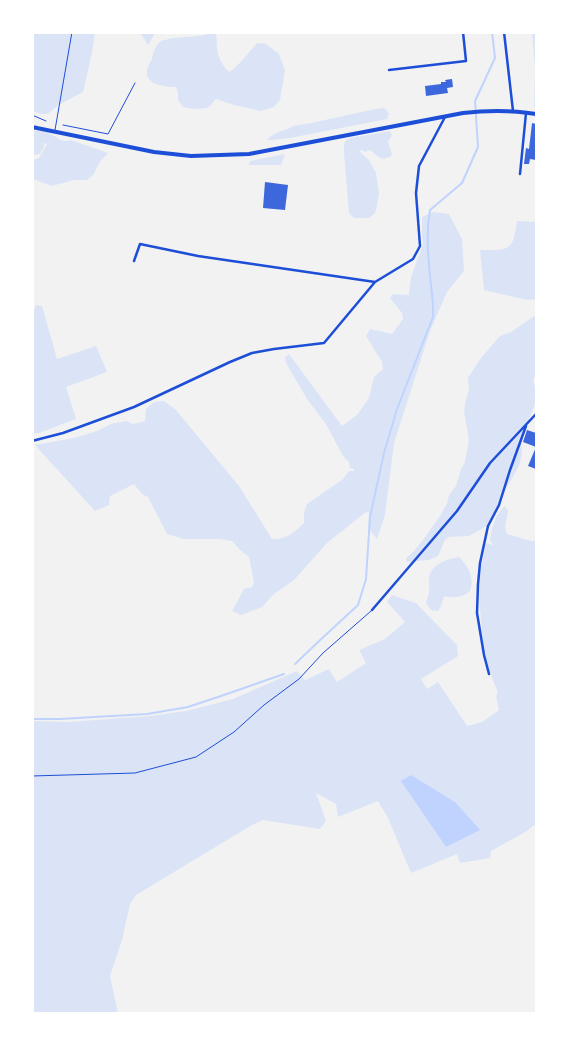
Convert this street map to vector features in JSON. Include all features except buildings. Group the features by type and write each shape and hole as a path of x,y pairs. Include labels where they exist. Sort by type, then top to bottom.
{"main road":[{"path":"32,127 154,152 191,156 249,154 478,111 513,111 536,114"}],"street":[{"path":"389,70 466,61 463,32"},
{"path":"504,32 513,111"},
{"path":"520,174 526,113"},
{"path":"32,441 63,433 134,407 252,353 324,343 375,282 412,259 420,246 416,193 419,166 445,117"},
{"path":"134,261 140,244 198,256 375,282"},
{"path":"372,610 457,512 490,463 536,414"},
{"path":"489,674 477,613 480,563 488,526 500,505 526,426"}],"lane":[{"path":"54,132 72,32"},
{"path":"32,116 46,121"},
{"path":"32,776 135,773 196,757 234,732 264,705 299,679 323,653 372,610"}],"path":[{"path":"63,124 108,134 134,83"}],"shaded area":[{"path":"208,32 215,33 217,51 225,68 230,72 257,43 266,44 279,54 285,70 280,100 274,107 261,111 216,99 207,108 194,109 183,107 178,100 176,87 157,84 149,79 147,69 160,42 175,38 205,35"},
{"path":"32,33 95,33 83,92 58,105 48,114 33,111"},
{"path":"140,33 155,33 148,45"},
{"path":"532,33 536,33 536,107 534,107 535,69"},
{"path":"385,108 389,114 387,119 290,138 267,139 293,126"},
{"path":"33,130 45,132 64,141 71,140 108,153 99,163 94,174 87,180 74,180 52,186 33,179 33,160 39,158 47,144 44,143 40,154 33,155"},
{"path":"390,131 392,136 388,141 392,155 389,157 380,158 370,150 365,152 359,151 369,160 376,173 379,193 375,213 369,218 354,218 349,213 344,153 345,141 350,138"},
{"path":"285,154 281,165 249,165 250,161"},
{"path":"433,212 449,214 462,239 464,271 447,292 430,331 394,443 385,515 377,539 368,528 369,513 366,512 327,543 294,580 274,594 262,607 241,615 232,611 244,589 252,587 254,582 249,557 232,541 184,539 167,534 148,497 142,494 134,484 110,496 109,505 95,511 35,445 74,438 97,431 111,424 126,421 133,424 145,421 146,409 154,402 164,401 176,410 239,486 272,539 290,535 304,523 304,513 307,504 343,479 349,471 354,471 354,469 350,468 349,462 343,456 326,424 307,399 286,363 285,357 289,354 342,426 357,415 369,398 374,377 383,369 382,362 366,336 370,329 392,334 403,319 402,313 390,298 393,294 409,295 411,277 423,244 422,217"},
{"path":"517,221 536,222 536,299 527,300 484,290 480,250 497,250 508,247 514,239"},
{"path":"36,305 42,306 57,359 96,346 107,372 66,387 76,419 39,433 33,433 32,315"},
{"path":"536,315 536,371 533,381 536,390 536,401 521,440 522,453 519,466 489,524 469,536 449,537 445,540 438,556 429,560 407,562 406,558 414,551 440,516 449,495 456,486 465,462 469,440 464,411 469,390 468,378 481,358 500,336 511,332"},
{"path":"505,506 508,511 505,528 507,534 536,541 536,828 534,825 527,831 491,851 490,858 460,863 457,854 411,873 388,818 378,801 338,817 336,804 316,793 326,821 320,829 263,820 136,895 130,904 122,940 110,976 118,1013 33,1014 33,721 68,722 150,716 186,711 233,699 297,671 305,680 329,669 337,682 366,663 359,650 385,639 405,622 387,602 392,595 416,603 457,645 458,656 421,679 427,689 438,682 467,726 482,722 499,710 496,696 498,693 489,670 483,645 478,584 486,543 494,545 490,541 493,527 496,517"},
{"path":"459,557 470,572 472,581 470,591 460,596 444,597 438,611 431,610 426,603 432,570 440,563"}],"water":[{"path":"411,775 455,802 480,830 446,847 401,781"}],"waterway":[{"path":"295,664 358,605 366,579 370,517 384,453 397,409 433,317 428,244 430,210 462,183 478,147 475,101 495,58 492,32"},
{"path":"32,719 147,714 188,707 284,674"}]}
